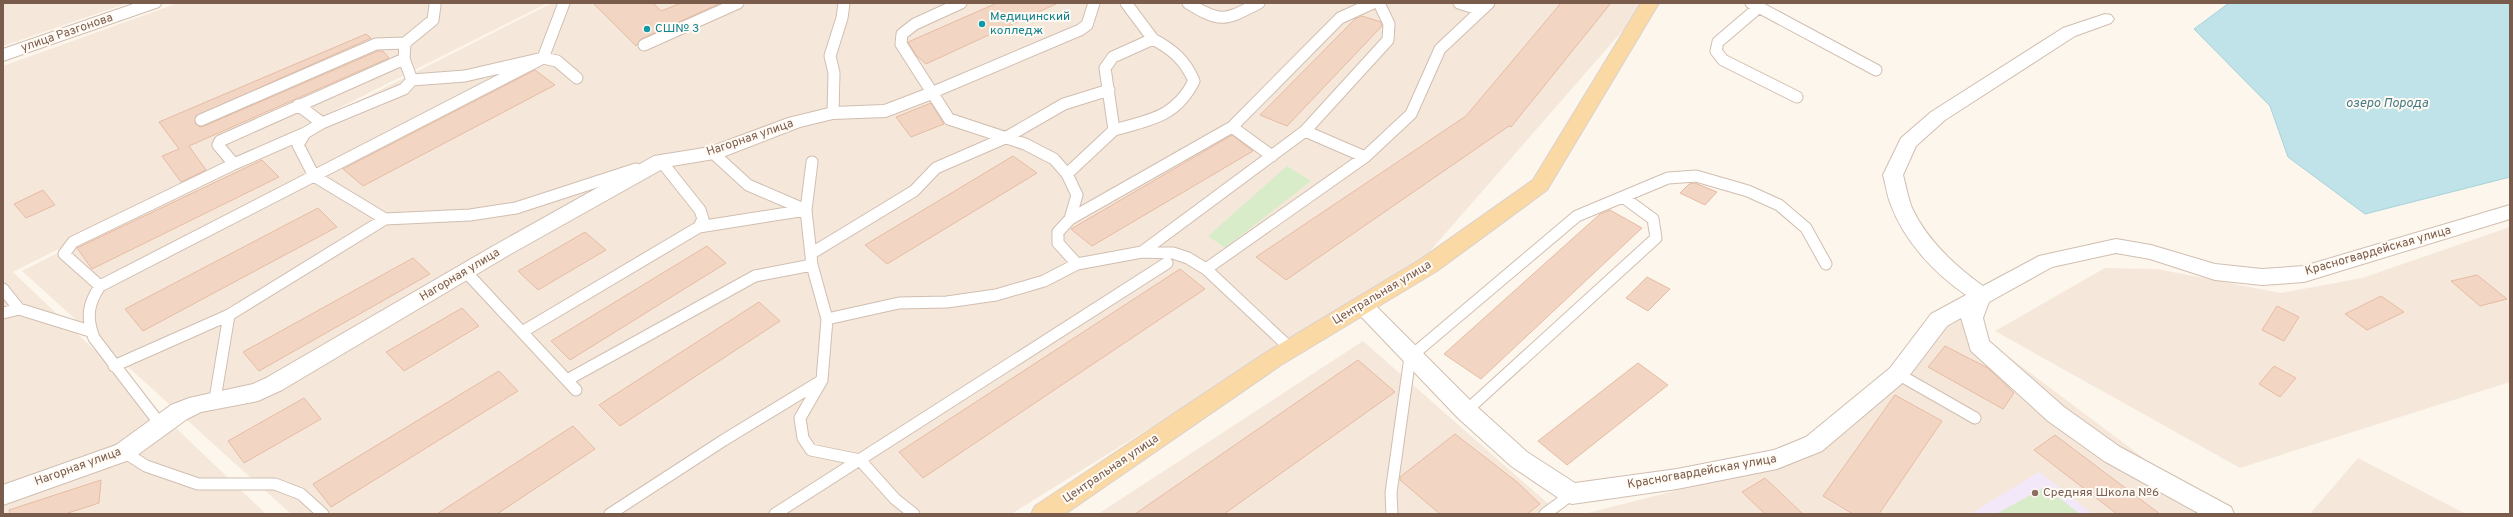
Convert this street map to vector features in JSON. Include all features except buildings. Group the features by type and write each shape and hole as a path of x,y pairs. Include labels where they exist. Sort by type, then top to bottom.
{"main road":[{"name":"Центральная улица","path":"1044,514 1290,348 1429,265 1540,185 1650,3"}],"street":[{"name":"улица Разгонова","path":"3,55 153,3"},
{"path":"2105,18 2069,32 1938,116 1908,143 1893,175 1902,210 1935,257 1957,279 1981,295 1972,318 1979,345 2056,414 2112,454 2222,514"},
{"name":"Нагорная улица","path":"3,495 124,452 160,424 179,412 215,399 258,392 274,384 661,161 713,153 796,122 833,113 886,111 931,93"},
{"name":"Красногвардейская улица","path":"1572,494 1677,479 1777,459 1814,444 1898,374 1939,320 1981,295 2046,261 2116,246 2151,252 2215,272 2262,277 2304,274 2510,212"},
{"path":"1362,306 1410,357 1466,411 1519,458 1572,494"}],"lane":[{"path":"160,424 132,385 114,366 90,331 88,303 100,286 543,58 558,23 564,3"},
{"path":"644,45 738,3"},
{"path":"833,113 834,73 830,56 842,18 844,3"},
{"path":"960,3 915,24 902,34 901,44 949,119 1025,144 1054,159 1067,174 1077,195 1070,219"},
{"path":"931,93 1080,30 1087,25 1094,3"},
{"path":"1067,174 1114,130 1157,117 1177,108 1188,95 1194,81 1187,64 1175,50 1153,39 1126,3"},
{"path":"1188,3 1212,18 1220,20 1259,3"},
{"path":"1077,264 1058,244 1058,232 1070,219 1232,127 1340,18 1373,3"},
{"path":"1142,252 1305,131 1388,40 1389,24 1379,3"},
{"path":"1459,3 1481,10"},
{"path":"1206,269 1365,157 1411,114 1440,49 1489,3"},
{"path":"201,120 376,44 405,43 433,20 435,4"},
{"path":"1796,97 1723,60 1716,51 1718,42 1755,5 1876,70"},
{"path":"1114,130 1105,68 1113,57 1153,39"},
{"path":"405,43 404,59 412,80"},
{"path":"100,286 64,254 73,242 322,123 404,89 412,80 465,76 543,58 557,61 577,78"},
{"path":"234,164 218,145 220,140 404,59"},
{"path":"567,380 755,276 812,259 914,191 936,168 1004,138 1064,104 1109,90"},
{"path":"298,105 322,123"},
{"path":"1232,127 1272,156"},
{"path":"1305,131 1365,157"},
{"path":"305,132 298,146 314,176 385,218"},
{"path":"713,153 748,185 806,210"},
{"path":"114,366 229,315 385,218 470,215 516,208 661,161 700,210 703,218 699,227"},
{"path":"812,162 806,210 812,259 827,319 822,380 800,418 803,438 811,450 860,460 895,499 914,514"},
{"path":"1392,514 1391,493 1410,357 1577,216 1668,178 1696,176 1748,190 1779,205 1806,228 1826,264"},
{"path":"1466,411 1656,238 1653,219 1623,197"},
{"path":"522,332 699,227 806,210"},
{"path":"827,319 899,303 947,302 996,295 1044,281 1077,264 1142,252 1173,253 1188,258 1206,269 1290,348"},
{"path":"775,514 1167,262"},
{"path":"466,272 576,390"},
{"path":"3,290 19,309"},
{"path":"3,313 19,309 90,331"},
{"path":"215,399 218,371 229,315"},
{"path":"1898,374 1975,418"},
{"path":"610,514 724,440 822,380"},
{"path":"124,452 146,466 198,484 276,484 302,494 324,514"},
{"path":"1545,514 1572,494"}],"shaded area":[{"path":"3,3 128,3 3,46"},
{"path":"178,3 548,3 13,272 266,514 3,514 3,66"},
{"path":"552,3 1663,3 1638,13 1423,259 1011,514 291,514 22,271"},
{"path":"2510,227 2510,382 2240,468 1995,331 2105,268 2157,269 2281,293 2362,278"},
{"path":"1957,318 2218,514 1584,514 1788,462"},
{"path":"1363,341 1560,514 1098,514"},
{"path":"2358,458 2466,514 2310,514"},
{"name":"Средняя Школа №6","path":"2039,472 2093,514 1970,514"}],"green space":[{"path":"1287,166 1311,181 1225,248 1208,236"},
{"path":"2045,487 2080,514 1996,514"}],"water":[{"name":"озеро Порода","path":"2229,3 2510,3 2510,177 2365,214 2288,157 2270,106 2194,29"}],"place":[{"name":"Медицинский колледж","path":"982,24"},
{"name":"СШ№ 3","path":"647,29"},
{"name":"Средняя Школа №6","path":"2035,493"}]}
